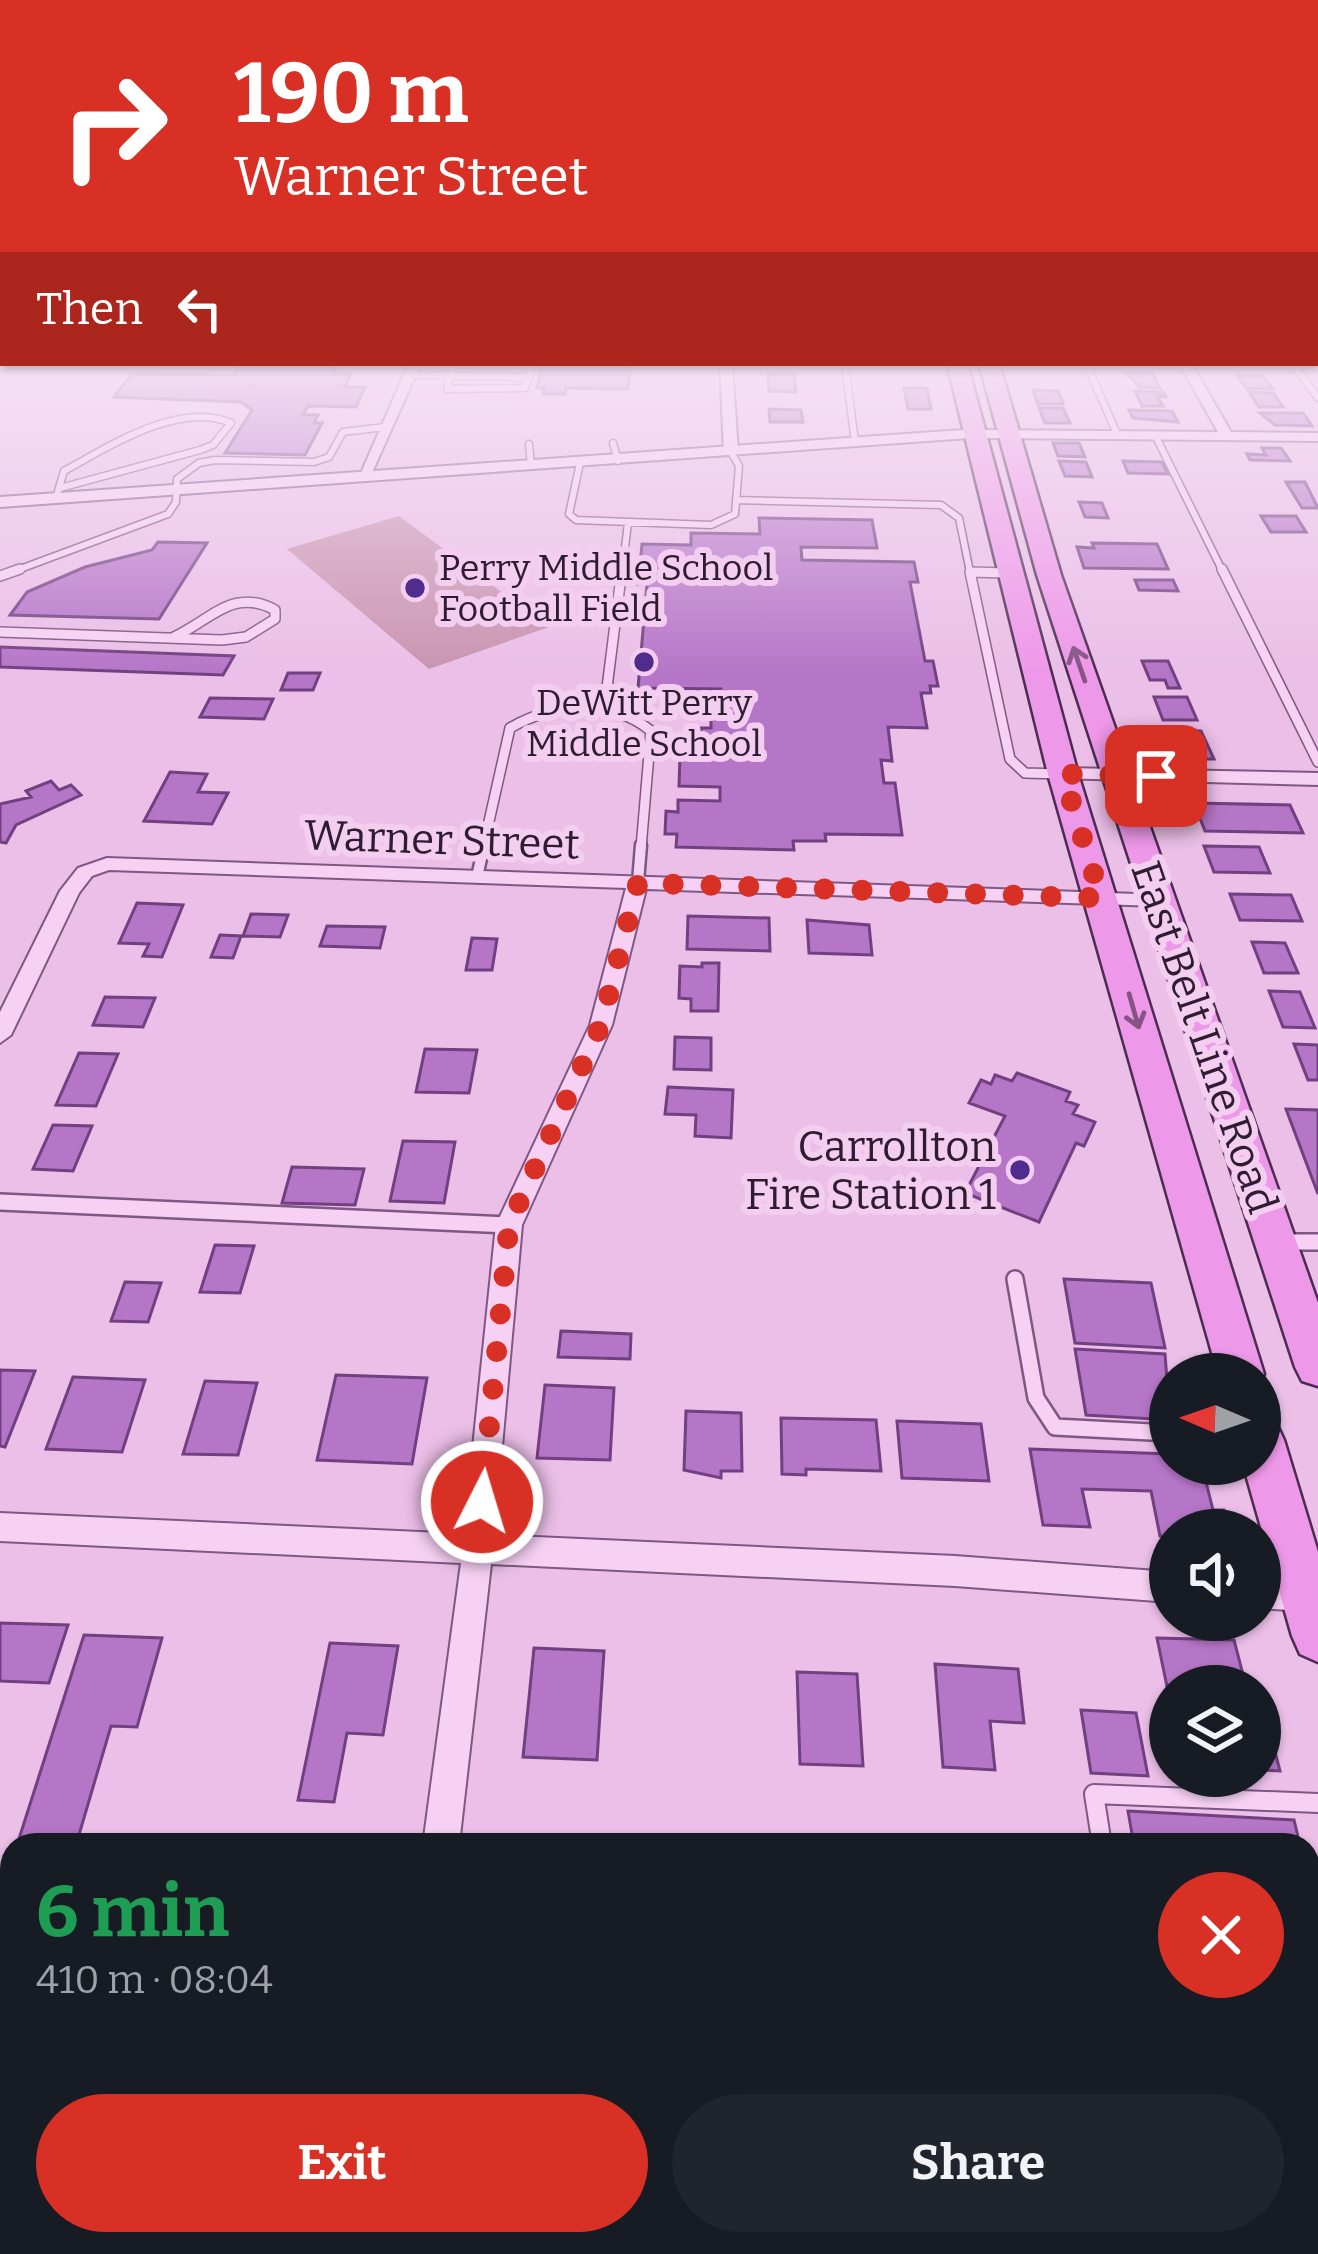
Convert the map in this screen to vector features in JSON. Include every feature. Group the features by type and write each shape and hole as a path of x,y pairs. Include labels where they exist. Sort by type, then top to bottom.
{"main road":[{"name":"East Belt Line Road","path":"983,461 1063,774 1234,1353"},
{"name":"East Belt Line Road","path":"1019,461 1049,575 1318,1367"},
{"path":"1271,1485 1300,1606"}],"street":[{"path":"363,477 370,461"},
{"path":"0,502 58,493 177,490 588,461"},
{"path":"1063,774 1318,779"},
{"name":"Warner Street","path":"0,1035 70,891 86,872 107,864 1158,900"},
{"path":"442,1833 478,1548 509,1225 601,1025 638,883"},
{"path":"0,1527 1149,1586"}],"lane":[{"path":"58,493 64,471 83,461"},
{"path":"58,493 163,461"},
{"path":"0,576 147,526 168,514 176,502 177,479 199,463 316,461"},
{"path":"531,461 531,466"},
{"path":"580,464 569,514 587,523 628,524 725,522 735,514 736,461"},
{"path":"1168,461 1318,762"},
{"path":"736,500 941,505 959,518 1010,759 1025,772 1063,774"},
{"path":"604,711 628,524"},
{"path":"970,572 1008,573"},
{"path":"0,632 174,637 246,637 265,629 275,619 275,610 267,604 232,602 174,637"},
{"path":"476,877 510,728 544,710 604,711 641,718 651,730 638,883"},
{"path":"0,1202 509,1225"},
{"path":"1274,1242 1318,1242"},
{"path":"1015,1279 1036,1398 1055,1427 1149,1432"},
{"path":"1100,1833 1094,1794 1318,1803"}],"shaded area":[{"name":"Perry Middle School Football Field","path":"399,516 549,627 429,669 287,549"}],"building":[{"path":"1059,461 1086,462 1092,477 1065,476"},
{"path":"1123,461 1162,462 1168,474 1128,473"},
{"path":"1286,482 1305,482 1318,508 1302,508"},
{"path":"1079,502 1102,503 1108,518 1085,517"},
{"path":"1261,516 1296,516 1306,532 1271,532"},
{"path":"759,518 872,520 877,548 801,547 802,560 914,562 918,582 910,582 925,661 933,661 938,686 930,686 931,693 921,693 927,728 888,727 892,761 881,760 884,783 895,783 902,835 825,834 826,841 793,841 794,850 676,847 677,834 665,834 666,811 678,812 678,800 720,801 720,787 679,786 680,756 691,757 692,742 700,743 701,728 711,728 711,713 721,713 721,689 638,688 647,584 638,584 642,544 691,545 691,533 760,534"},
{"path":"158,542 207,543 159,619 10,615 27,592 85,567 152,550"},
{"path":"1092,543 1157,544 1168,569 1084,568 1077,547 1094,548"},
{"path":"1135,580 1173,580 1178,591 1139,590"},
{"path":"0,647 234,656 223,675 0,667"},
{"path":"1142,661 1168,661 1180,688 1168,688 1165,680 1150,680"},
{"path":"288,673 320,673 313,690 281,690"},
{"path":"1154,697 1187,697 1197,720 1163,720"},
{"path":"210,698 273,699 264,719 200,717"},
{"path":"1168,730 1201,731 1214,759 1179,759"},
{"path":"170,772 207,774 198,792 228,793 212,824 144,821"},
{"path":"51,781 59,790 71,785 81,795 16,825 6,843 0,842 0,804 31,797 26,791"},
{"path":"1194,803 1290,805 1303,833 1205,831"},
{"path":"1204,846 1259,847 1270,873 1214,872"},
{"path":"1230,894 1291,895 1302,921 1240,920"},
{"path":"137,903 183,905 162,957 143,956 149,944 119,943"},
{"path":"251,914 288,915 280,937 243,936"},
{"path":"688,916 769,918 770,951 687,949"},
{"path":"807,920 869,925 872,955 809,953"},
{"path":"327,926 385,927 380,948 320,946"},
{"path":"220,935 241,936 233,958 211,957"},
{"path":"472,938 497,939 492,970 466,970"},
{"path":"1252,942 1285,943 1298,973 1264,973"},
{"path":"702,963 719,963 718,1011 691,1011 691,999 679,998 680,966 702,967"},
{"path":"1269,991 1300,992 1315,1028 1283,1027"},
{"path":"105,997 155,998 143,1027 93,1025"},
{"path":"675,1037 711,1038 711,1070 674,1069"},
{"path":"1294,1044 1318,1045 1318,1080 1308,1080"},
{"path":"425,1049 477,1050 469,1093 416,1092"},
{"path":"79,1053 118,1054 96,1106 56,1105"},
{"name":"Carrollton Fire Station 1","path":"1017,1073 1070,1092 1066,1101 1078,1105 1073,1114 1095,1122 1084,1146 1076,1143 1039,1222 965,1193 1005,1116 969,1103 981,1080 991,1084 995,1075 1012,1081"},
{"path":"668,1087 733,1090 731,1138 695,1136 696,1115 665,1114"},
{"path":"1286,1109 1318,1110 1318,1194"},
{"path":"53,1125 92,1126 73,1171 33,1169"},
{"path":"403,1141 455,1142 444,1203 390,1201"},
{"path":"292,1167 364,1169 355,1205 282,1203"},
{"path":"215,1245 254,1246 240,1293 200,1292"},
{"path":"1064,1279 1151,1283 1165,1348 1075,1343"},
{"path":"125,1282 161,1283 148,1322 111,1321"},
{"path":"561,1331 631,1334 630,1359 558,1357"},
{"path":"1075,1349 1149,1353 1149,1419 1086,1415"},
{"path":"0,1370 35,1371 5,1447 0,1446"},
{"path":"336,1375 427,1378 412,1464 317,1460"},
{"path":"73,1377 145,1380 122,1452 46,1449"},
{"path":"205,1381 257,1383 238,1455 183,1454"},
{"path":"545,1385 614,1388 610,1460 537,1458"},
{"path":"686,1411 741,1413 742,1471 721,1471 721,1478 684,1470"},
{"path":"781,1418 876,1420 881,1471 806,1469 806,1475 782,1474"},
{"path":"897,1421 981,1424 989,1481 902,1478"},
{"path":"1030,1449 1149,1453 1149,1485 1207,1485 1213,1509 1155,1509 1151,1491 1082,1489 1090,1527 1043,1525"},
{"path":"0,1623 68,1625 49,1683 0,1681"},
{"path":"84,1635 162,1638 137,1727 111,1726 80,1833 21,1833"},
{"path":"1158,1641 1234,1641 1241,1665 1163,1665"},
{"path":"330,1643 398,1646 383,1735 347,1733 334,1802 298,1800"},
{"path":"534,1648 604,1651 597,1760 523,1757"},
{"path":"935,1664 1018,1669 1024,1723 990,1721 995,1770 943,1767"},
{"path":"797,1672 857,1674 863,1766 800,1764"},
{"path":"1081,1710 1136,1713 1148,1776 1091,1773"},
{"path":"1128,1811 1294,1820 1297,1833 1132,1833"}],"place":[{"name":"Perry Middle School Football Field","path":"415,588"},
{"name":"DeWitt Perry Middle School","path":"644,662"},
{"name":"Carrollton Fire Station 1","path":"1020,1170"}],"route":[{"path":"482,1502 509,1225 601,1025 638,883 1101,898 1063,774 1156,776"}]}
